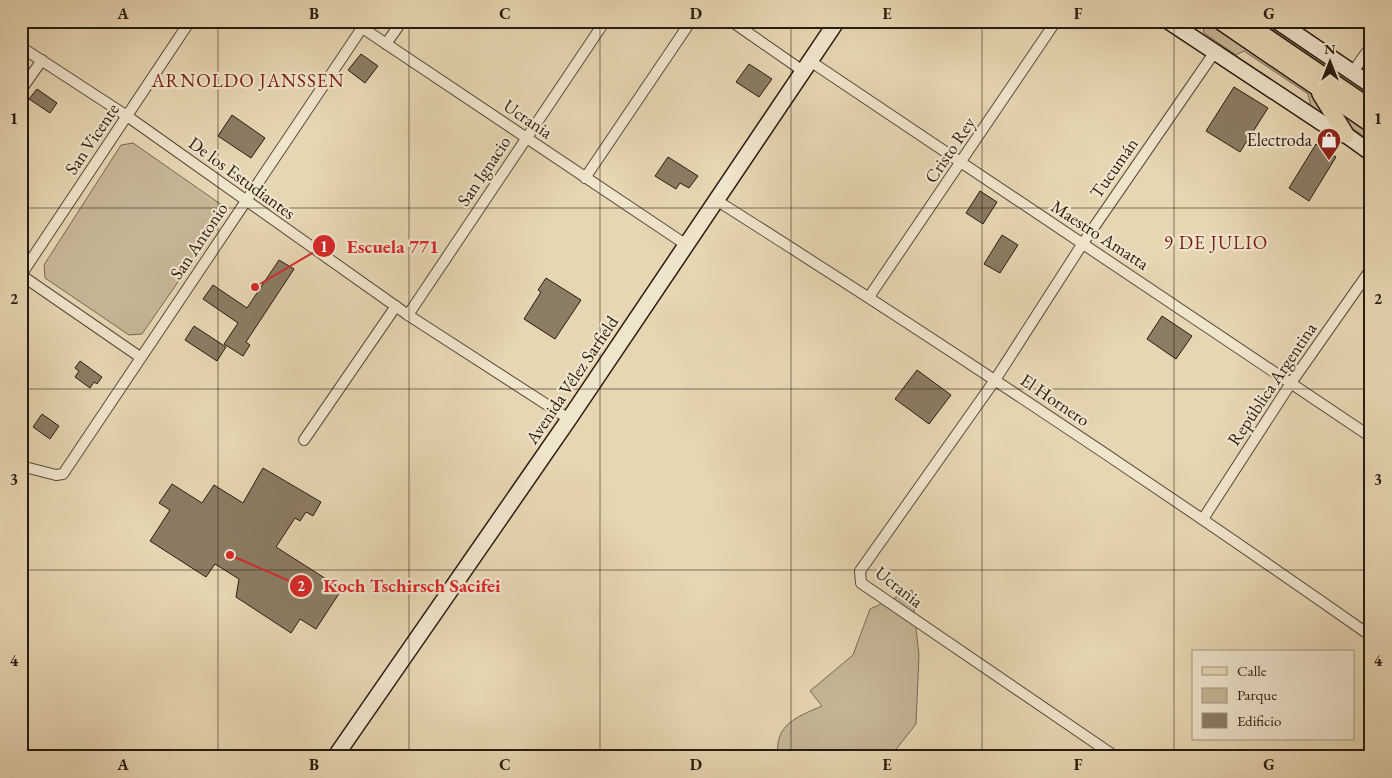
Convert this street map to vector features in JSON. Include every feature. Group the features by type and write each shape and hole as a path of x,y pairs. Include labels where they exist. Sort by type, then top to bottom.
{"main road":[{"name":"Avenida Vélez Sarfield","path":"335,757 569,418 837,21"},
{"path":"1168,21 1322,123 1346,135 1371,153"},
{"path":"1220,21 1371,124"},
{"path":"1243,21 1371,108"},
{"path":"1276,21 1371,85"},
{"path":"1316,86 1346,135"}],"street":[{"name":"San Vicente","path":"21,275 190,21"},
{"name":"Ucrania","path":"352,21 685,244"},
{"path":"386,44 402,21"},
{"name":"San Ignacio","path":"408,315 605,21"},
{"path":"585,178 691,21"},
{"path":"731,21 806,66"},
{"name":"Cristo Rey","path":"869,297 1056,21"},
{"name":"San Antonio","path":"21,466 56,475 63,474 362,28"},
{"path":"1352,73 1371,46"},
{"name":"De los Estudiantes","path":"21,47 128,116 246,202 408,315 569,418"},
{"name":"Tucumán","path":"995,380 1083,242 1214,52"},
{"path":"21,90 42,60"},
{"name":"Maestro Amatta","path":"806,66 1083,242 1370,435"},
{"name":"El Hornero","path":"716,200 995,380 1203,519 1371,636"},
{"name":"República Argentina","path":"1203,519 1291,383 1371,269"},
{"path":"21,275 140,357"},
{"path":"304,440 396,306"},
{"name":"Ucrania","path":"995,380 860,572 861,583 1116,757"}],"green space":[{"path":"1202,21 1210,21 1312,90 1325,115 1311,107 1308,94 1244,51 1236,55 1204,33"},
{"path":"1253,21 1269,21 1371,90 1371,101"},
{"path":"1339,110 1371,131 1371,141 1349,126"},
{"path":"133,143 222,205 225,214 142,334 129,335 45,278 44,265 121,145"},
{"path":"912,590 919,655 916,724 890,757 778,757 780,737 789,723 822,706 810,691 853,655 870,609"}],"building":[{"path":"361,54 378,66 365,83 348,70"},
{"path":"749,64 772,79 759,97 736,82"},
{"path":"1234,87 1268,108 1240,152 1206,131"},
{"path":"37,89 57,103 50,113 29,99"},
{"path":"232,115 265,138 251,158 218,136"},
{"path":"1316,144 1336,157 1309,201 1289,188"},
{"path":"668,157 698,176 689,188 680,183 676,189 655,176"},
{"path":"980,191 997,202 983,224 966,213"},
{"path":"1002,235 1018,245 1000,273 984,264"},
{"path":"279,260 294,269 246,342 250,345 243,356 224,344 238,323 203,299 213,285 247,308"},
{"path":"546,278 581,300 555,339 524,319 541,292 538,290"},
{"path":"1162,316 1192,336 1176,359 1147,339"},
{"path":"194,326 226,347 217,361 185,340"},
{"path":"80,361 102,377 97,384 94,382 90,388 75,377 79,371 75,368"},
{"path":"917,370 951,395 929,424 895,399"},
{"path":"42,414 59,426 50,439 33,427"},
{"path":"263,468 321,502 313,516 306,512 300,521 295,518 276,547 342,589 316,629 300,619 291,633 236,597 239,579 215,564 206,577 150,541 170,510 159,503 172,484 202,503 214,485 243,503"}],"place":[{"name":"Electroda","path":"1329,161"},
{"name":"Escuela 771","path":"255,287"},
{"name":"Koch Tschirsch Sacifei","path":"230,555"}],"district":[{"name":"ARNOLDO JANSSEN","path":"248,80"},
{"name":"9 DE JULIO","path":"1216,242"}]}
